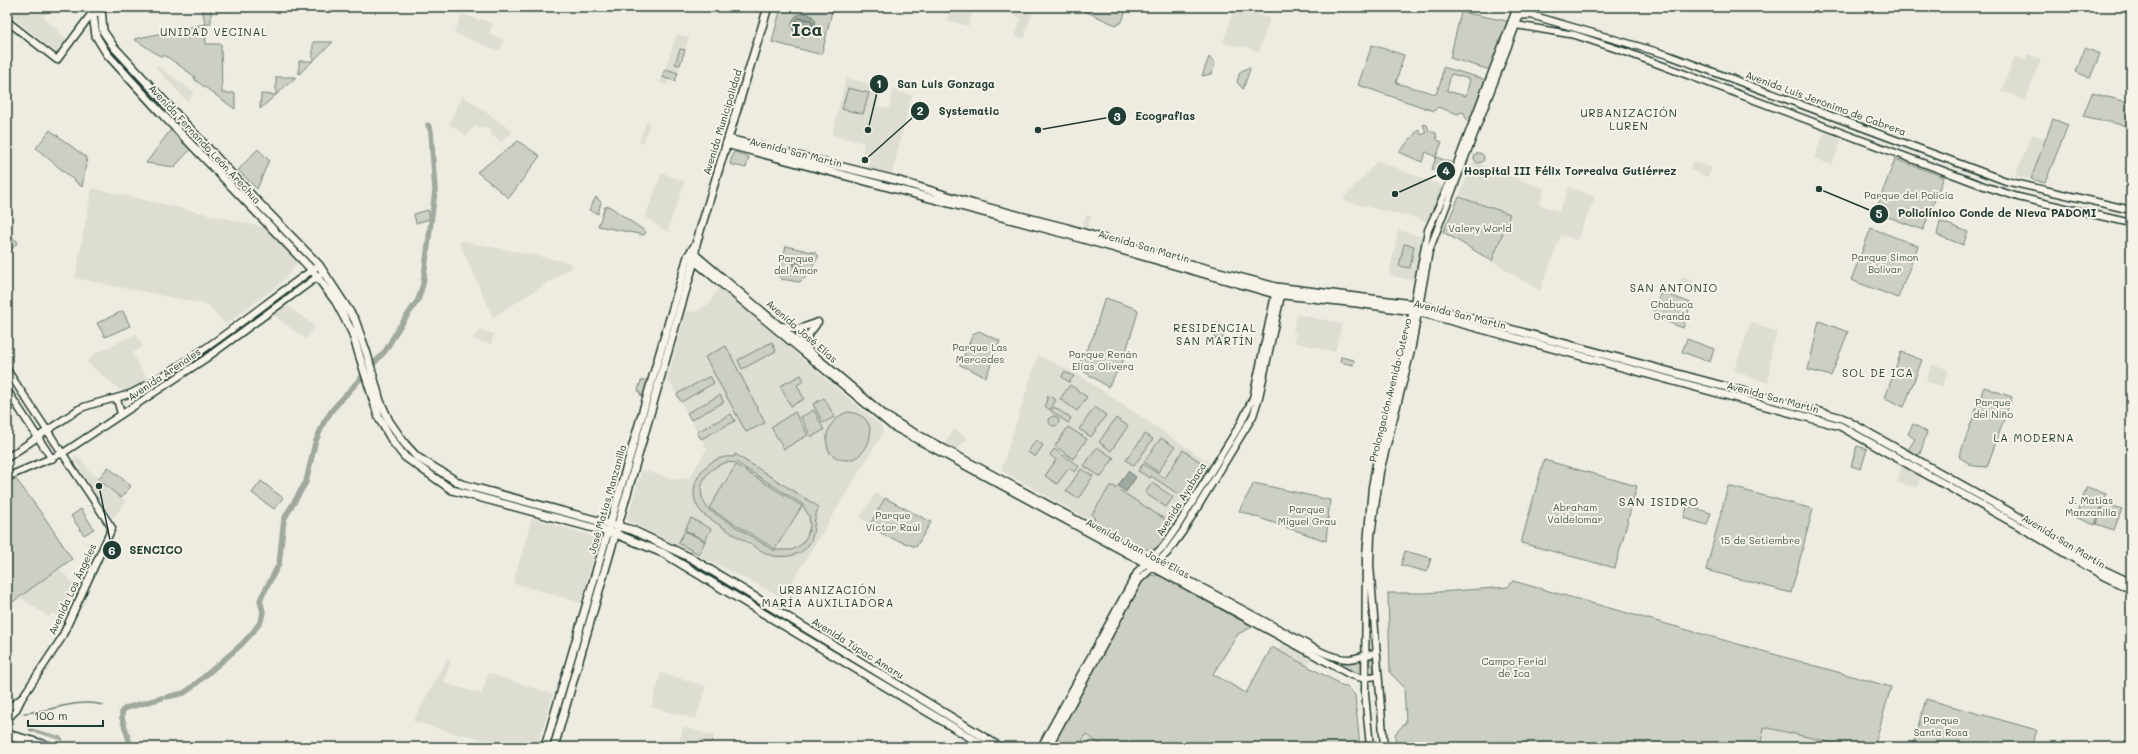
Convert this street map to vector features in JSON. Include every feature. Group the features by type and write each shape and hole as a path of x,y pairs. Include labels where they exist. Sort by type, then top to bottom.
{"highway":[{"path":"7,735 50,747"}],"main road":[{"name":"Avenida Municipalidad","path":"693,258 768,7"},
{"name":"Avenida Fernando León Arechua","path":"92,10 93,26 98,42 107,54 317,276"},
{"name":"Avenida Fernando León Arechua","path":"101,10 103,31 109,41 162,101 324,272"},
{"name":"Avenida San Martín","path":"727,142 896,180 974,204 1067,228 1279,291 1417,308 1846,420 2024,520 2099,568 2131,583"},
{"name":"José Matías Manzanilla","path":"545,747 610,524 693,258"},
{"name":"José Matías Manzanilla","path":"554,747 616,534 693,258"},
{"path":"324,272 354,320 367,354 380,401 388,421 417,458 460,484 618,526"},
{"path":"317,276 336,302 352,332 374,406 381,422 393,442 412,463 452,490 616,534"},
{"name":"Avenida San Martín","path":"1417,308 1840,426 2021,527 2104,576 2131,589"},
{"name":"Avenida Túpac Amaru","path":"618,526 641,533 691,558 1000,747"},
{"name":"Avenida Túpac Amaru","path":"616,534 663,553 986,747"}],"street":[{"name":"Prolongación Avenida Cutervo","path":"1384,747 1377,676 1370,564 1371,535 1380,472 1429,251 1516,25 1517,7"},
{"name":"Prolongación Avenida Cutervo","path":"1370,747 1364,654 1366,555 1372,487 1417,308 1422,259 1428,230 1450,182 1517,16 1524,7"},
{"path":"1524,7 1531,15"},
{"path":"7,21 57,60 80,31 92,10 101,10"},
{"name":"Avenida Luis Jerónimo de Cabrera","path":"1517,16 1531,15 1668,55 2006,181 2131,210"},
{"path":"80,31 93,26 103,25"},
{"name":"Avenida Luis Jerónimo de Cabrera","path":"1516,25 1575,35 1613,47 2018,197 2131,223"},
{"name":"Avenida José Elías","path":"693,258 778,324 800,346"},
{"name":"Avenida José Elías","path":"693,258 893,424"},
{"name":"Avenida Arenales","path":"7,458 47,429 90,405 117,399 190,359 251,317 319,265"},
{"name":"Avenida Arenales","path":"7,477 63,453 211,355 324,272"},
{"name":"Avenida Ayabaca","path":"1041,747 1138,571 1163,547 1234,435 1253,398 1279,291"},
{"name":"Avenida Ayabaca","path":"1048,747 1139,580 1167,553 1183,531 1253,416 1259,397 1279,291"},
{"path":"778,324 799,329 818,322 800,346"},
{"path":"7,370 63,453"},
{"path":"7,390 52,459"},
{"path":"117,399 121,414"},
{"name":"Avenida Juan José Elías","path":"893,424 971,464 1148,561 1164,574 1351,675 1365,678 1377,676"},
{"name":"Avenida Los Ángeles","path":"7,720 16,710 22,698 61,639 112,528 63,453"},
{"path":"1138,571 1136,561 1132,553 1149,552 1163,547"},
{"path":"1167,553 1166,561 1172,571"},
{"name":"Avenida Juan José Elías","path":"1154,565 1172,571 1329,654 1349,659 1364,654 1376,653"},
{"path":"1139,580 1150,573 1164,574"},
{"name":"Avenida Los Ángeles","path":"7,709 22,698"}],"shaded area":[{"path":"7,7 59,7 43,16 68,41 57,53 7,13"},
{"path":"951,7 974,7 968,26 947,20"},
{"path":"1012,7 1034,7 1024,39 1015,36 1021,18 1010,14"},
{"path":"1234,8 1270,18 1259,52 1245,46 1243,47 1223,43"},
{"path":"462,14 493,24 489,34 504,40 499,51 454,33"},
{"path":"677,34 689,38 675,82 669,80 667,85 660,83"},
{"path":"2028,54 2041,59 2025,101 2015,97 2014,95 2001,92 2015,56 2025,60"},
{"path":"157,66 194,92 188,102 156,68"},
{"path":"846,78 874,85 873,91 880,93 877,106 889,109 893,90 912,95 892,174 868,168 871,154 862,152 864,143 832,135"},
{"path":"462,95 513,132 501,142 491,135 492,132 483,126 480,129 475,125 467,136 449,124"},
{"path":"646,122 650,123 643,143 639,142"},
{"path":"1824,132 1842,139 1832,165 1814,158"},
{"path":"2032,134 2046,139 2031,179 2015,176"},
{"path":"1378,161 1445,187 1431,223 1403,214 1400,215 1345,201 1344,197"},
{"path":"1693,161 1712,168 1708,177 1689,170"},
{"path":"1473,162 1545,189 1539,204 1559,212 1569,187 1595,197 1577,240 1561,235 1540,291 1492,261 1510,214 1459,197"},
{"path":"663,173 685,182 667,232 645,217 661,174"},
{"path":"92,188 263,227 302,260 298,261 290,273 277,286 225,325 209,305 75,278"},
{"path":"1086,215 1091,216 1087,228 1082,227"},
{"path":"1398,230 1425,238 1417,281 1389,275"},
{"path":"462,240 572,263 571,268 493,317 459,242"},
{"path":"1682,277 1694,281 1692,286 1680,282"},
{"path":"719,287 882,427 883,433 783,597 628,521 627,519 642,470 676,480 690,477 707,449 671,384 667,382 686,311 695,312 709,304"},
{"path":"286,305 315,326 306,339 273,315"},
{"path":"1297,314 1342,324 1335,352 1294,342 1296,333 1293,332"},
{"path":"1751,322 1778,332 1772,348 1768,383 1734,371"},
{"path":"481,330 494,334 491,344 472,339"},
{"path":"136,334 143,347 132,353 147,379 123,392 86,362 96,353"},
{"path":"1038,355 1079,375 1211,464 1212,467 1157,548 1147,550 1137,547 1001,470"},
{"path":"1932,364 1947,369 1948,372 1942,387 1926,381"},
{"path":"954,429 968,438 956,451 944,445"},
{"path":"75,455 87,466 86,468 126,501 115,516 111,516 86,479 73,457"},
{"path":"1902,464 1921,475 1918,488 1897,483"},
{"path":"876,493 885,498 870,524 860,518"},
{"path":"532,518 599,538 581,603 513,583"},
{"path":"59,569 78,588 69,607 63,603 58,610 65,616 63,619 52,613 49,617 19,597"},
{"path":"864,588 877,597 873,602 861,594"},
{"path":"1282,644 1311,659 1308,666 1279,650"},
{"path":"447,659 451,660 444,683 482,694 488,673 553,694 537,747 509,747 464,734 463,736 413,721"},
{"path":"661,673 706,686 696,719 651,707"},
{"path":"683,727 714,736 711,747 678,747"},
{"path":"1764,727 1781,731 1851,747 1760,747"},
{"path":"1086,734 1104,747 1079,747"}],"green space":[{"path":"202,7 211,7 211,24 205,24"},
{"path":"781,7 833,7 822,53 819,54 772,42"},
{"path":"1075,7 1127,7 1122,22 1116,25"},
{"path":"1461,12 1507,21 1510,25 1490,70 1450,58"},
{"path":"205,24 206,44 221,44 222,93 235,93 235,109 195,80 194,76 166,56 160,56 134,39"},
{"path":"313,42 333,42 313,61"},
{"path":"1372,45 1404,55 1396,83 1436,94 1441,81 1443,67 1487,80 1471,122 1467,121 1464,113 1461,112 1458,114 1438,107 1434,111 1358,85","holes":["1451,74 1470,79 1466,96 1447,91"]},
{"path":"2085,48 2100,54 2090,78 2076,72"},
{"path":"680,49 685,50 680,65 675,64"},
{"path":"1209,57 1215,64 1211,74 1202,76"},
{"path":"299,61 313,61 299,74"},
{"path":"1249,67 1250,69 1243,89 1237,82 1240,72"},
{"path":"665,69 678,73 675,81 662,77"},
{"path":"276,77 296,77 276,95"},
{"path":"848,88 869,93 863,114 842,109"},
{"path":"2092,93 2131,103 2131,127 2083,116"},
{"path":"261,94 276,95 260,109"},
{"path":"2053,119 2068,125 2045,183 2031,179"},
{"path":"1423,124 1427,125 1429,131 1436,133 1437,140 1442,142 1436,157 1426,152 1422,162 1399,152 1419,129 1421,135 1426,133"},
{"path":"172,128 192,148 174,167 146,163"},
{"path":"50,130 87,158 82,187 36,148"},
{"path":"518,141 540,156 509,198 477,172"},
{"path":"258,149 269,160 257,189 238,170"},
{"path":"735,152 749,157 746,168 730,164 733,153"},
{"path":"1477,153 1481,153 1483,154 1483,162 1477,163 1474,160 1474,156"},
{"path":"1436,157 1455,164 1451,177 1432,169"},
{"name":"Parque del Policia","path":"1895,159 1944,177 1923,230 1875,212"},
{"path":"596,197 601,202 598,214 589,210"},
{"name":"Valery World","path":"1459,197 1510,214 1492,261 1443,232"},
{"path":"609,206 646,232 644,235 598,226 605,207"},
{"path":"428,210 430,219 416,223 414,214"},
{"path":"1940,221 1968,232 1963,245 1937,235"},
{"name":"Parque Simon Bolivar","path":"1871,228 1918,246 1898,298 1851,280"},
{"path":"7,233 18,242 7,254"},
{"path":"1404,244 1414,246 1410,268 1399,266"},
{"name":"Parque del Amor","path":"786,246 816,253 819,256 805,278 799,282 781,279 778,275"},
{"name":"Chabuca Granda","path":"1661,292 1691,303 1683,328 1652,316"},
{"name":"Parque Renán Elías Olivera","path":"1106,298 1137,309 1138,312 1122,364 1108,387 1077,367 1093,337 1104,300"},
{"path":"123,311 130,326 105,337 97,323"},
{"path":"1819,321 1848,332 1831,376 1808,370"},
{"path":"1217,323 1226,327 1222,340 1213,338"},
{"path":"808,330 801,340 792,333 792,332"},
{"name":"Parque Las Mercedes","path":"979,331 1000,341 986,377 960,365 973,334"},
{"path":"1687,339 1714,349 1710,362 1682,352"},
{"path":"772,342 776,351 742,369 738,360"},
{"path":"726,346 765,423 746,432 705,357"},
{"path":"1901,352 1922,360 1904,407 1885,398"},
{"path":"1341,357 1354,360 1353,365 1340,362"},
{"path":"1064,372 1074,376 1069,382 1062,377"},
{"path":"801,375 804,381 797,385 804,399 791,406 780,386"},
{"path":"710,376 714,383 681,402 677,394"},
{"path":"649,379 643,399 638,390 641,381"},
{"path":"1070,385 1087,397 1077,411 1060,399"},
{"name":"Parque del Niño","path":"1984,387 2012,397 1987,467 1973,466 1959,457"},
{"path":"720,395 724,402 691,420 687,413"},
{"path":"1048,395 1056,400 1050,410 1045,406"},
{"path":"824,398 835,417 823,423 813,404"},
{"path":"1054,407 1071,418 1068,423 1051,411"},
{"path":"1095,407 1106,415 1091,437 1079,429"},
{"path":"814,410 824,430 811,437 801,417"},
{"path":"795,412 808,435 784,449 771,427"},
{"path":"848,412 861,416 869,424 870,434 868,444 861,453 852,459 842,459 830,453 827,447 827,434 832,423 837,418"},
{"path":"731,414 735,421 701,439 697,432"},
{"path":"1052,416 1056,416 1059,421 1056,426 1052,426 1049,423 1049,419"},
{"path":"1116,418 1128,426 1111,451 1099,442"},
{"path":"1913,424 1927,432 1920,454 1917,455 1908,450 1915,439 1908,434"},
{"path":"1068,427 1087,439 1073,459 1055,446"},
{"path":"1145,434 1153,439 1134,466 1126,460"},
{"path":"1161,438 1175,447 1158,472 1144,462"},
{"path":"1036,440 1043,445 1035,457 1028,452"},
{"path":"1857,446 1867,449 1861,469 1851,466"},
{"path":"1097,447 1114,458 1101,477 1084,466"},
{"path":"1054,449 1079,466 1075,472 1069,468 1057,484 1045,476 1056,460 1050,455"},
{"path":"1183,450 1208,467 1190,495 1192,497 1189,501 1151,476 1150,478 1138,471 1143,464 1165,478"},
{"path":"735,454 819,507 815,517 812,539 801,552 788,556 770,555 735,535 702,513 696,504 694,494 695,484 699,475 714,461 723,457 734,457","holes":["727,462 737,463 802,504 809,516 810,526 807,536 801,545 792,550 773,550 709,510 702,495 701,488 703,481 707,475 719,465"]},
{"name":"Abraham Valdelomar","path":"1544,460 1637,486 1615,568 1521,543"},
{"path":"736,465 802,506 775,549 709,508"},
{"path":"108,467 131,486 121,498 98,479"},
{"path":"1081,469 1093,476 1078,499 1066,491"},
{"path":"16,479 45,518 72,559 7,606 7,482"},
{"path":"261,481 283,498 274,509 252,493"},
{"path":"1152,483 1173,497 1166,507 1145,493"},
{"name":"Parque Miguel Grau","path":"1254,483 1330,500 1326,541 1239,511"},
{"path":"1110,486 1113,486 1174,525 1160,546 1150,550 1133,546 1092,522 1095,518 1091,516"},
{"name":"15 de Setiembre","path":"1728,486 1813,509 1791,593 1706,570"},
{"name":"J. Matias Manzanilla","path":"2087,487 2106,494 2095,525 2075,517"},
{"name":"Parque Víctor Raúl","path":"885,498 931,522 916,547 888,537 869,526"},
{"name":"J. Matias Manzanilla","path":"2104,503 2122,509 2114,530 2096,524"},
{"path":"1687,506 1711,513 1707,525 1684,518"},
{"path":"81,509 94,529 84,535 71,516"},
{"path":"691,518 711,529 705,541 685,530"},
{"path":"685,531 705,541 699,554 678,543"},
{"path":"1405,551 1431,558 1427,572 1401,565"},
{"path":"1152,575 1162,576 1252,627 1238,634 1213,674 1246,693 1272,647 1337,682 1338,684 1344,687 1346,686 1355,695 1360,747 1104,747 1086,734 1079,747 1051,747 1141,581"},
{"name":"Campo Ferial de Ica","path":"1513,581 1891,687 1874,747 1851,747 1764,727 1760,747 1396,747 1395,734 1406,722 1404,687 1390,673 1388,593 1425,593 1508,587"},
{"path":"1316,653 1326,657 1361,659 1362,675 1352,673"},
{"path":"1370,658 1374,661 1374,670 1371,673 1368,671"},
{"name":"Parque Santa Rosa","path":"1926,699 2037,730 2031,747 1912,747"},
{"path":"31,729 61,737 63,740 29,730"}],"water":[{"path":"804,13 813,16 816,25 813,34 804,37 795,34 792,25 795,16"},
{"path":"798,259 803,264 798,269 793,264"},
{"path":"1128,471 1136,477 1126,492 1118,486"}],"waterway":[{"path":"167,697 184,693 191,688 241,645 261,621 263,612 260,600 279,564 284,519 306,482 315,443 324,422 333,409 386,350 398,329 418,300 423,284 435,191 431,131 428,125"},
{"path":"385,419 399,442 413,457"},
{"path":"430,469 453,484"},
{"path":"131,747 122,718 122,711 126,708 162,698"},
{"path":"24,713 73,704 93,703 103,705"}],"place":[{"name":"San Luis Gonzaga","path":"868,130"},
{"name":"Ecografias","path":"1038,130"},
{"name":"Systematic","path":"865,160"},
{"name":"Policlínico Conde de Nieva PADOMI","path":"1819,189"},
{"name":"Hospital III Félix Torrealva Gutiérrez","path":"1395,194"},
{"name":"SENCICO","path":"99,486"}],"district":[{"name":"Ica","path":"807,29"},
{"name":"UNIDAD VECINAL","path":"214,31"},
{"name":"URBANIZACIÓN LUREN","path":"1629,118"},
{"name":"SAN ANTONIO","path":"1674,287"},
{"name":"RESIDENCIAL SAN MARTÍN","path":"1215,333"},
{"name":"SOL DE ICA","path":"1878,372"},
{"name":"LA MODERNA","path":"2034,437"},
{"name":"SAN ISIDRO","path":"1659,501"},
{"name":"URBANIZACIÓN MARÍA AUXILIADORA","path":"828,595"}]}
